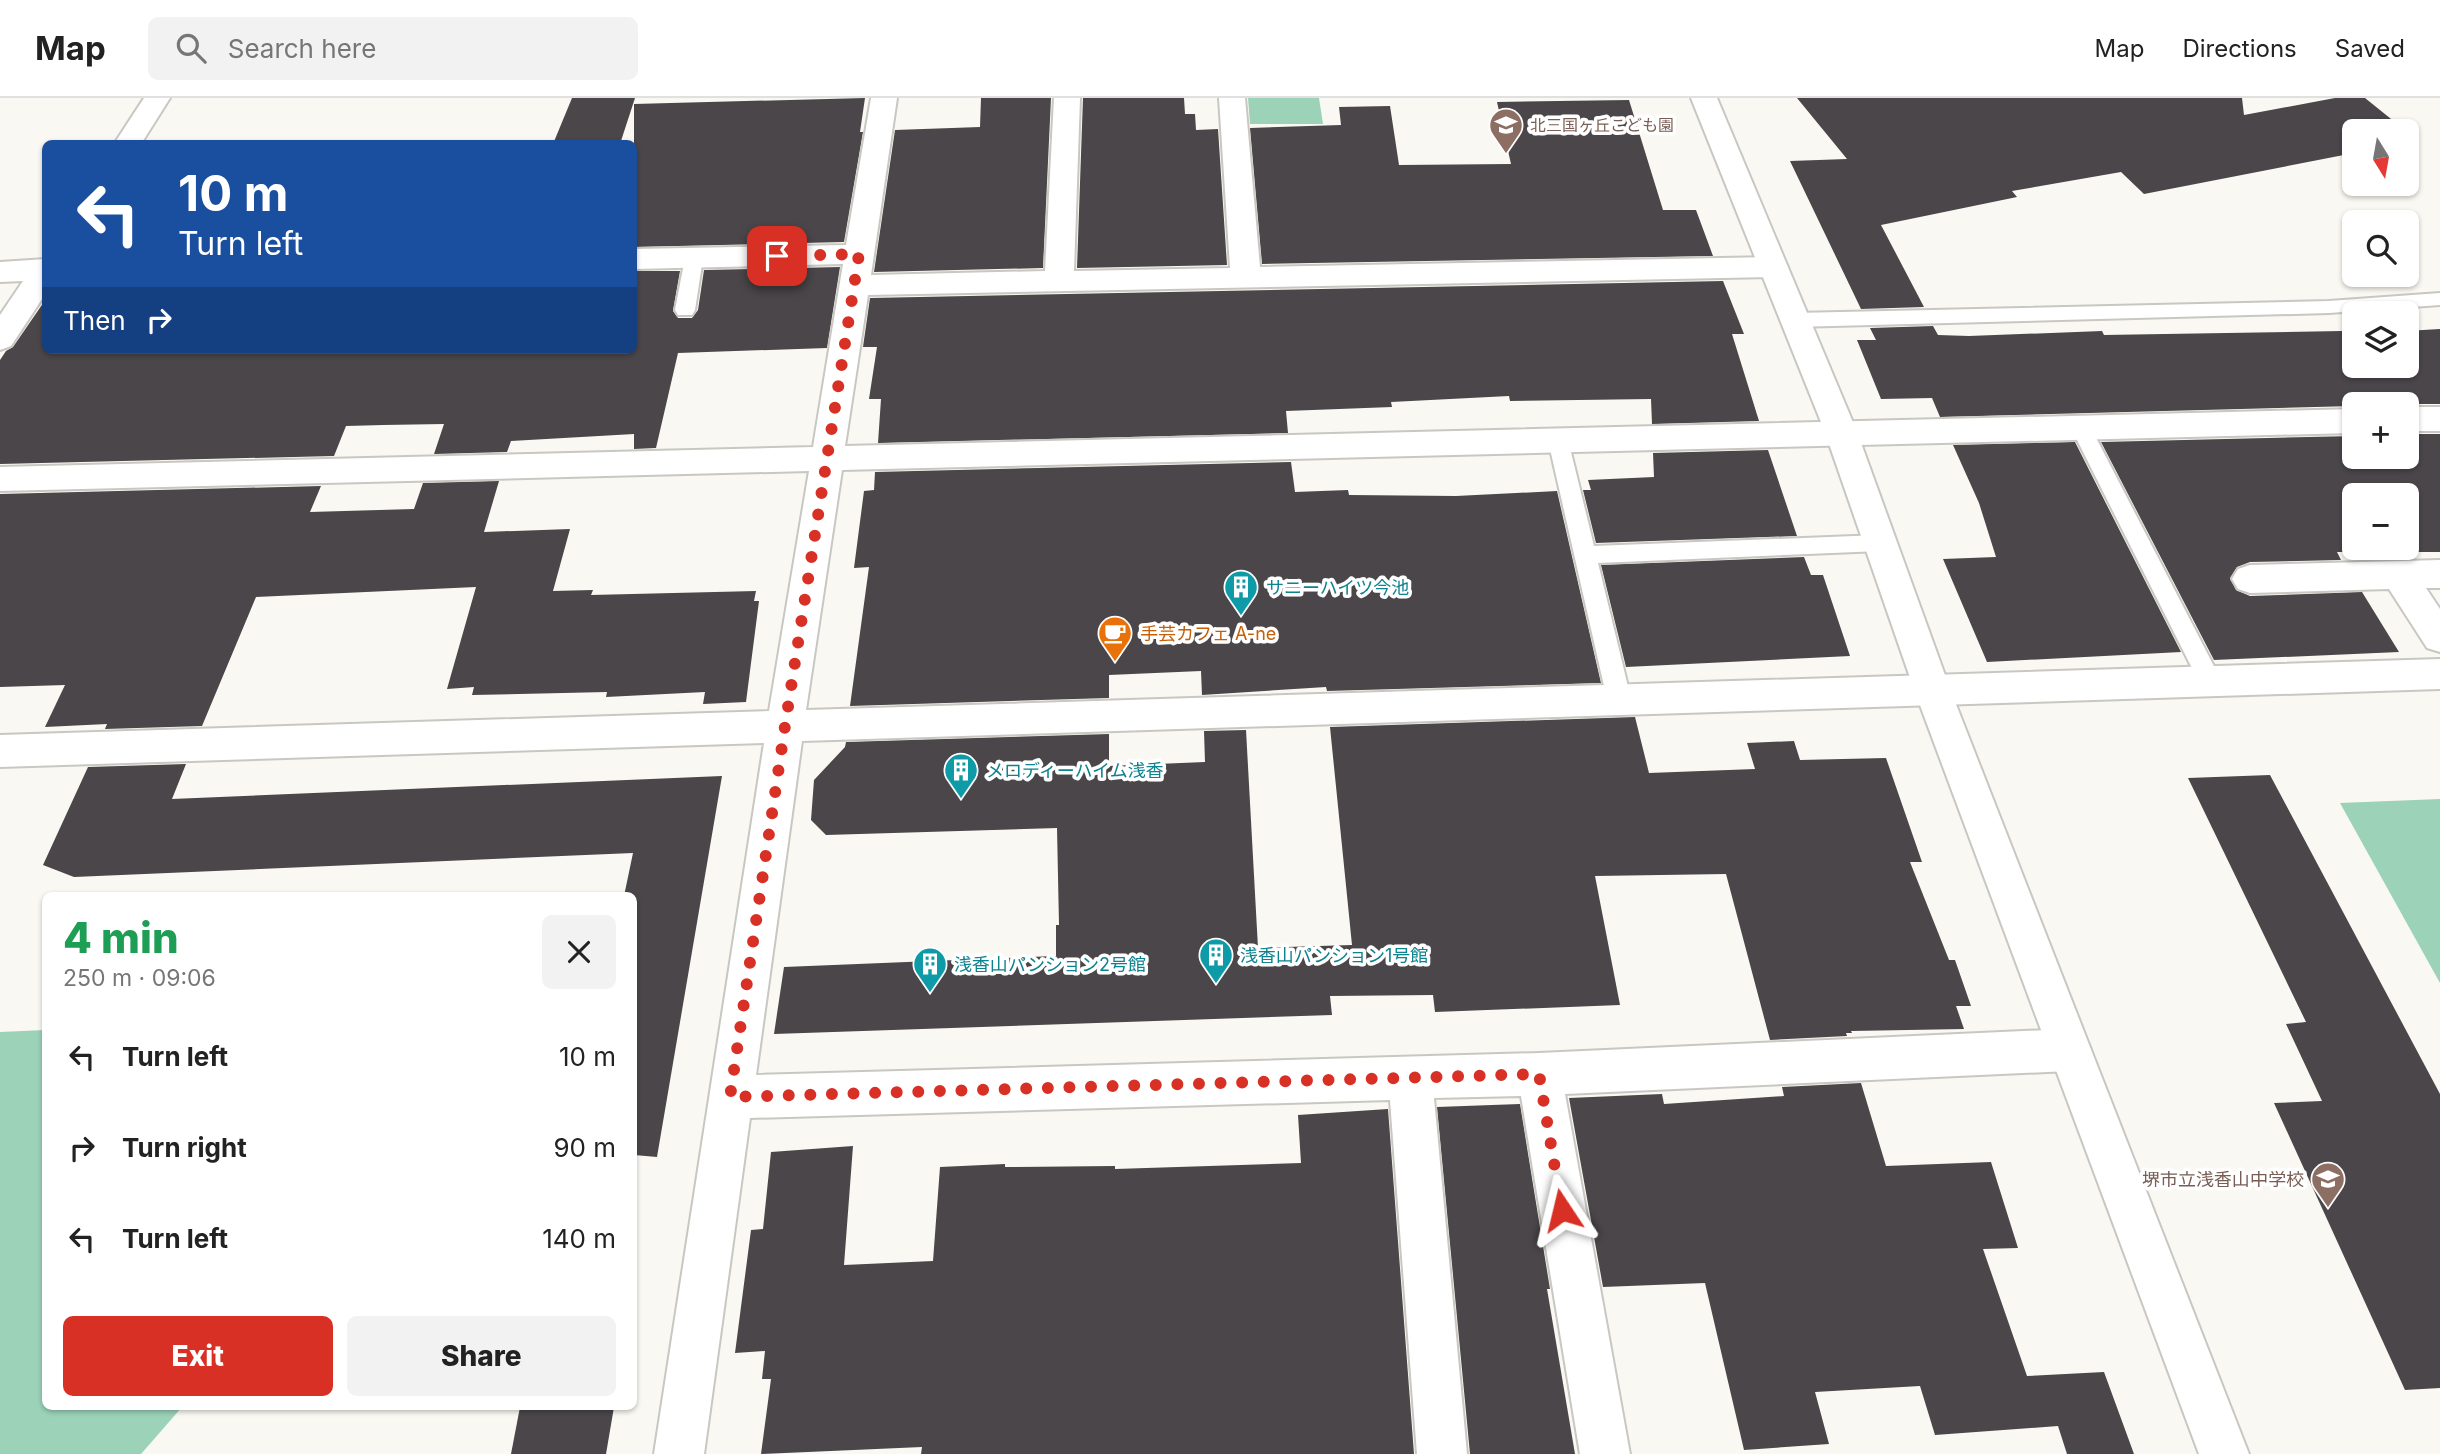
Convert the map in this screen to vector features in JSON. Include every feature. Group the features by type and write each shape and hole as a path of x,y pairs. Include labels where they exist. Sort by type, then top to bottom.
{"street":[{"path":"130,140 157,98"},
{"path":"1059,281 1067,98"},
{"path":"1232,98 1246,277"},
{"path":"1704,98 1841,432 1932,689 2224,1454"},
{"path":"679,1454 785,726 857,270 891,99"},
{"path":"637,259 694,258 1059,281 1773,267"},
{"path":"0,272 42,271"},
{"path":"0,339 42,276"},
{"path":"2419,419 2440,419"},
{"path":"0,480 2342,421"},
{"path":"2250,579 2440,574"},
{"path":"2399,575 2440,638"},
{"path":"0,751 2440,674"},
{"path":"730,1097 1539,1074 2069,1050"},
{"path":"1539,1074 1605,1454"},
{"path":"1410,1078 1442,1454"}],"lane":[{"path":"685,310 694,258"},
{"path":"1795,320 2329,307 2440,299"},
{"path":"2080,426 2210,681"},
{"path":"1558,440 1619,699"},
{"path":"1585,555 1880,543"}],"green space":[{"path":"1248,98 1319,98 1323,124 1250,124"},
{"path":"2440,799 2440,983 2340,803"},
{"path":"42,1030 42,1410 179,1410 141,1454 0,1454 0,1032"}],"building":[{"path":"572,98 635,98 621,140 555,140"},
{"path":"865,98 860,132 863,132 844,242 637,247 637,140 634,140 634,104"},
{"path":"981,98 1051,98 1043,268 874,272 895,130 980,127"},
{"path":"1083,98 1184,98 1185,114 1195,114 1196,130 1218,129 1227,265 1077,268"},
{"path":"1797,98 2242,98 2244,115 2335,98 2365,98 2391,119 2342,119 2342,155 2144,194 2121,172 2012,191 2017,197 1881,225 1924,307 1861,309 1790,161 1847,159"},
{"path":"1629,100 1663,210 1696,210 1713,256 1262,264 1250,128 1341,125 1339,107 1390,106 1399,165 1511,164 1497,102"},
{"path":"840,267 827,348 678,353 656,448 634,449 634,434 511,441 507,452 434,454 444,424 383,425 346,426 334,456 0,464 0,360 6,351 13,347 42,305 42,354 637,354 637,271 680,271 673,311 678,318 692,318 698,310 704,270"},
{"path":"1723,281 1744,334 1732,334 1759,421 1652,424 1651,399 1510,401 1509,396 1391,402 1392,407 1286,411 1288,433 878,443 881,399 869,399 877,347 863,347 870,298"},
{"path":"1933,326 1938,335 1969,336 2102,331 2104,335 2342,331 2342,378 2419,378 2419,330 2440,329 2440,404 2419,404 2419,392 2342,392 2342,406 1940,417 1932,398 1881,399 1857,340 1876,340 1870,328"},
{"path":"2419,434 2440,434 2440,552 2419,552 2419,483 2342,483 2342,552 2337,552 2341,560 2250,562 2237,567 2230,578 2236,590 2250,596 2362,592 2399,652 2214,660 2101,442 2342,436 2342,469 2419,469"},
{"path":"2075,442 2181,652 1987,662 1943,559 1996,557 1979,503 1953,445"},
{"path":"1768,450 1797,536 1596,543 1583,490 1591,490 1588,480 1654,477 1653,453"},
{"path":"1291,462 1295,492 1348,490 1349,495 1456,496 1557,491 1601,683 1327,691 1326,687 1202,695 1201,671 1109,675 1109,698 850,706 869,567 854,568 864,491 874,490 875,472"},
{"path":"499,481 484,532 570,529 553,591 593,590 591,595 756,591 754,601 759,601 746,702 703,704 705,692 606,697 607,692 472,695 474,687 447,689 476,587 256,597 202,726 105,729 107,724 45,727 65,685 0,687 0,494 321,486 310,512 414,509 423,483"},
{"path":"1804,557 1811,575 1823,575 1850,656 1626,667 1601,565"},
{"path":"1635,717 1649,773 1755,769 1747,743 1794,741 1800,760 1886,758 1922,862 1910,862 1949,960 1955,960 1971,1006 1956,1006 1964,1029 1851,1031 1852,1033 1846,1033 1847,1036 1770,1040 1726,874 1595,876 1620,1005 1435,1012 1433,995 1330,996 1332,1015 774,1034 784,967 1056,956 1056,925 1059,925 1057,828 826,835 811,820 814,780 845,747 846,742 1109,734 1109,766 1205,762 1204,731 1246,730 1258,948 1352,945 1330,727"},
{"path":"186,764 172,799 722,776 657,1157 637,1155 637,892 625,892 633,853 74,877 43,865 88,767"},
{"path":"2270,775 2440,1094 2440,1388 2405,1390 2274,1103 2322,1101 2286,1024 2306,1022 2188,778"},
{"path":"1861,1083 1886,1166 1991,1162 2018,1248 1983,1249 2027,1376 2104,1372 2134,1454 2067,1454 2058,1426 1935,1435 1920,1386 1815,1392 1829,1444 1744,1450 1705,1283 1603,1287 1569,1098 1662,1094 1664,1104 1784,1096 1782,1087"},
{"path":"1520,1104 1575,1454 1470,1454 1437,1107"},
{"path":"1388,1109 1414,1454 921,1454 922,1447 761,1454 771,1379 762,1379 765,1351 735,1353 751,1230 763,1229 771,1152 853,1146 844,1265 933,1261 940,1167 1005,1164 1005,1167 1115,1166 1115,1169 1301,1163 1298,1115"},
{"path":"519,1410 613,1410 606,1454 511,1454"}],"place":[{"name":"北三国ヶ丘こども園","path":"1506,155"},
{"name":"サニーハイツ今池","path":"1241,617"},
{"name":"手芸カフェ A-ne","path":"1115,663"},
{"name":"メロディーハイム浅香","path":"961,800"},
{"name":"浅香山パンション1号館","path":"1216,985"},
{"name":"浅香山パンション2号館","path":"930,994"},
{"name":"堺市立浅香山中学校","path":"2328,1209"}],"route":[{"path":"777,256 859,254 730,1097 1539,1074 1562,1210"}]}
